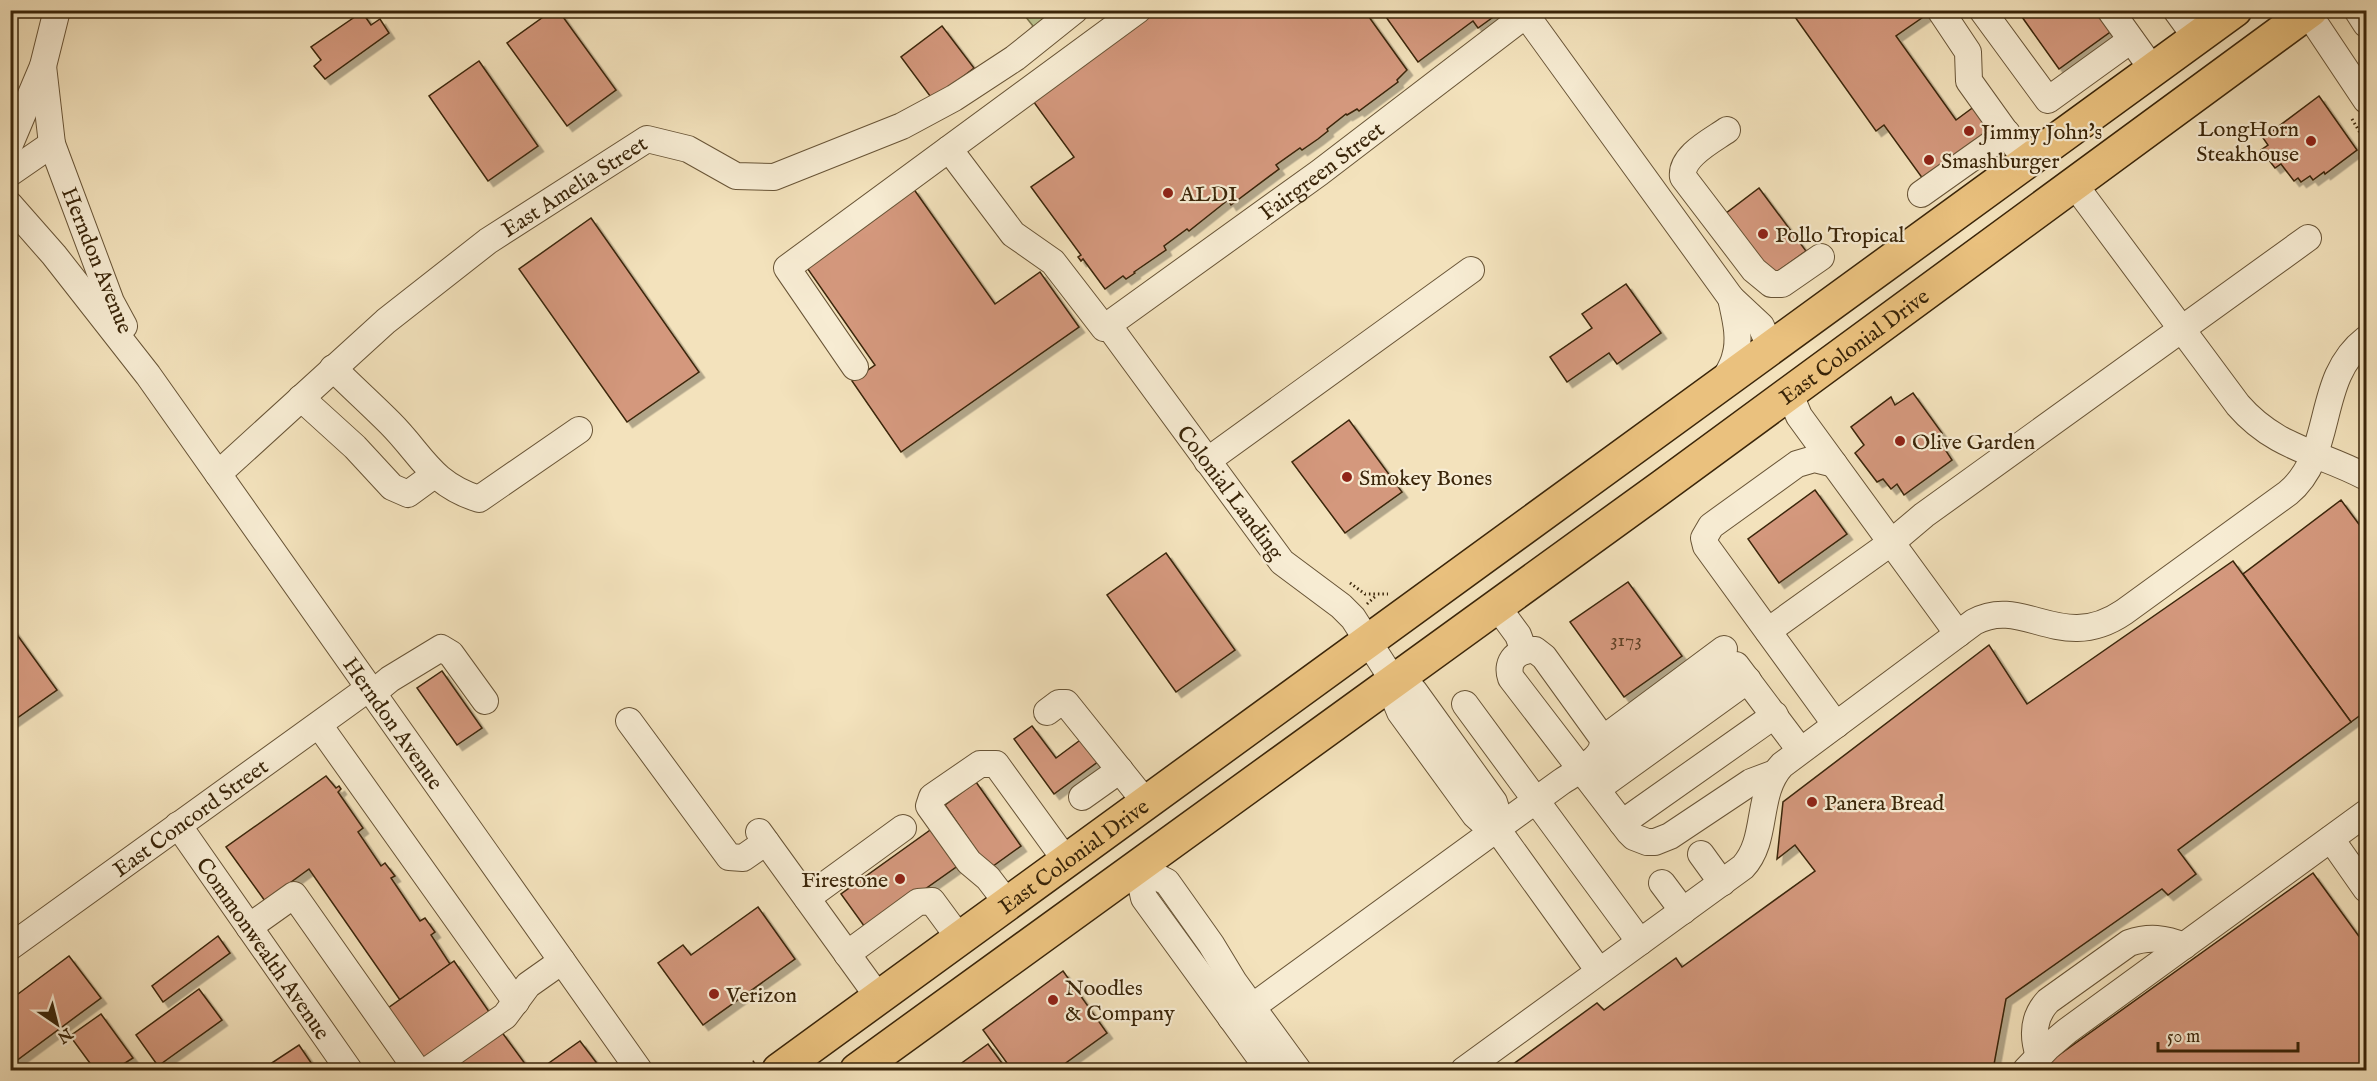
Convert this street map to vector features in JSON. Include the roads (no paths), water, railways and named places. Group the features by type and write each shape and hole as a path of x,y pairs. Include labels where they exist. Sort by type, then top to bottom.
{"highway":[{"name":"East Colonial Drive","path":"779,1071 1371,642 2235,10"},
{"name":"East Colonial Drive","path":"857,1071 1663,486 2310,12"},
{"path":"1789,392 1805,347 1995,210 2017,170"},
{"path":"1663,486 1669,462 1674,454 1756,389 1771,349"}],"street":[{"path":"10,144 43,66 57,10"},
{"name":"East Amelia Street","path":"218,474 386,321 488,241 647,139 688,149 736,176 774,177 902,126 954,98 1015,58 1075,10"},
{"path":"855,367 788,268 1138,10"},
{"path":"1940,10 1968,52 1969,81 2007,133 2017,170"},
{"path":"1982,10 2071,130"},
{"path":"2110,10 2153,70"},
{"path":"2176,10 2196,39"},
{"path":"2357,10 2367,24"},
{"path":"2310,12 2367,100"},
{"path":"1529,13 1731,298 1761,326 1771,349"},
{"name":"Fairgreen Street","path":"1106,327 1319,173 1529,13"},
{"path":"2048,100 2131,40"},
{"name":"Herndon Avenue","path":"43,66 52,144 111,302 148,375"},
{"path":"1727,130 1690,158 1684,165 1683,177 1754,270 1771,284 1782,284 1821,257"},
{"path":"1921,194 2007,133"},
{"path":"10,173 52,144"},
{"name":"Colonial Landing","path":"949,149 1013,234 1053,262 1106,327 1282,562 1341,606 1371,642"},
{"path":"2074,184 2252,421 2277,438 2367,477"},
{"name":"Herndon Avenue","path":"10,205 54,255 148,375 639,1071"},
{"path":"1768,631 1892,542 1924,515 2308,238"},
{"path":"1207,461 1471,270"},
{"path":"1722,385 1735,357 1737,344 1737,328 1731,298"},
{"path":"1603,743 1544,657 1535,650 1524,651 1512,659 1509,665 1511,678 1622,823 1634,837 1647,842 1663,840 1751,782 1775,773 1800,750 1974,622 1993,615 2009,615 2073,629 2094,628 2111,620 2288,493 2302,479 2315,456 2338,372 2348,356 2367,339"},
{"path":"333,368 391,424 434,475 460,493 479,499 579,430"},
{"path":"1789,392 1799,416 1958,634"},
{"path":"301,398 355,447 392,487 408,494 434,475"},
{"path":"1834,464 1814,459 1797,464 1711,526 1705,534 1706,546 1836,725"},
{"path":"1496,605 1518,635 1524,651"},
{"path":"1371,642 1393,680 1393,695 1400,712 1475,815 1485,824 1497,829 1599,971"},
{"name":"East Concord Street","path":"10,947 319,725 441,648 451,654 485,701"},
{"path":"1588,779 1603,743 1736,665"},
{"path":"1736,665 1800,750"},
{"path":"1241,1012 1536,801 1588,779 1736,665"},
{"path":"1047,712 1059,703 1066,703 1146,804"},
{"path":"1465,704 1640,942"},
{"path":"1622,823 1775,715"},
{"path":"629,721 729,857 743,858 763,837 879,998"},
{"path":"319,725 516,1002"},
{"path":"1008,904 988,878 969,862 930,806 932,797 980,764 996,764 1067,862"},
{"path":"1082,797 1120,770"},
{"path":"1464,1071 1743,867 1754,853 1767,790 1775,773"},
{"path":"2032,1063 2067,1031 2367,813"},
{"name":"Commonwealth Avenue","path":"178,825 349,1071"},
{"path":"807,898 903,828"},
{"path":"2331,839 2367,889"},
{"path":"1701,854 1722,883"},
{"path":"1137,867 1144,898 1241,1012 1298,1071"},
{"path":"1662,882 1683,911"},
{"path":"249,927 294,895 417,1071"},
{"path":"847,954 918,902 932,901 960,939"},
{"path":"2032,1063 2035,1026 2042,1008 2048,1001 2129,943 2161,938 2184,946"},
{"path":"428,1071 505,1016 528,985 562,961"},
{"path":"1241,1012 1269,1071"}],"place":[{"name":"Jimmy John's","path":"1969,131"},
{"name":"LongHorn Steakhouse","path":"2311,141"},
{"name":"Smashburger","path":"1929,160"},
{"name":"ALDI","path":"1168,193"},
{"name":"Pollo Tropical","path":"1763,234"},
{"name":"Olive Garden","path":"1900,441"},
{"name":"Smokey Bones","path":"1347,477"},
{"name":"Panera Bread","path":"1812,802"},
{"name":"Firestone","path":"900,879"},
{"name":"Verizon","path":"714,994"},
{"name":"Noodles & Company","path":"1053,1000"}]}
